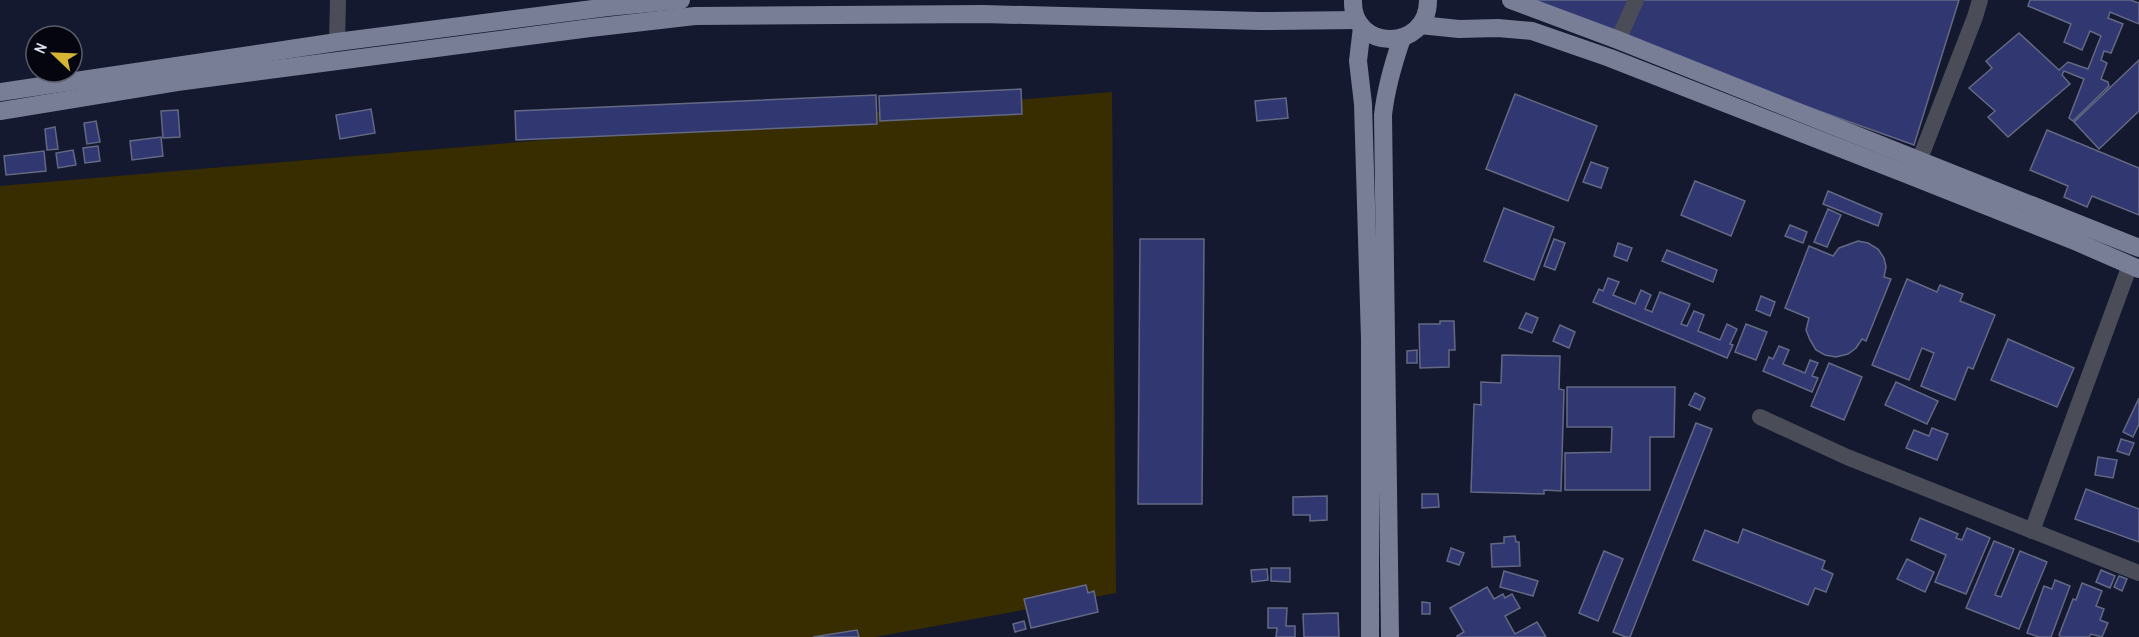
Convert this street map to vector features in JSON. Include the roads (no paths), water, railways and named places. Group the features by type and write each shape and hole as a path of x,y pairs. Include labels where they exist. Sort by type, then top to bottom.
{"main road":[{"path":"0,92 337,42 608,6 681,0"},
{"path":"1353,0 1359,24 1358,61 1363,104 1370,339 1370,637"},
{"path":"0,111 177,82 694,16 983,14 1119,9 1268,21 1359,24 1374,36 1388,40 1402,38 1412,33 1420,25 1426,15 1428,0"},
{"path":"1511,0 1618,40 2139,248"},
{"path":"1420,25 1459,29 1498,28 1532,31 1610,58 1888,166 2135,267"},
{"path":"1390,637 1383,115 1387,87 1402,38"}],"street":[{"path":"337,42 338,0"},
{"path":"1618,40 1636,0"},
{"path":"1919,160 1976,16 1980,0"},
{"path":"2032,531 2135,267"},
{"path":"1760,417 1847,457 2139,573"}]}
